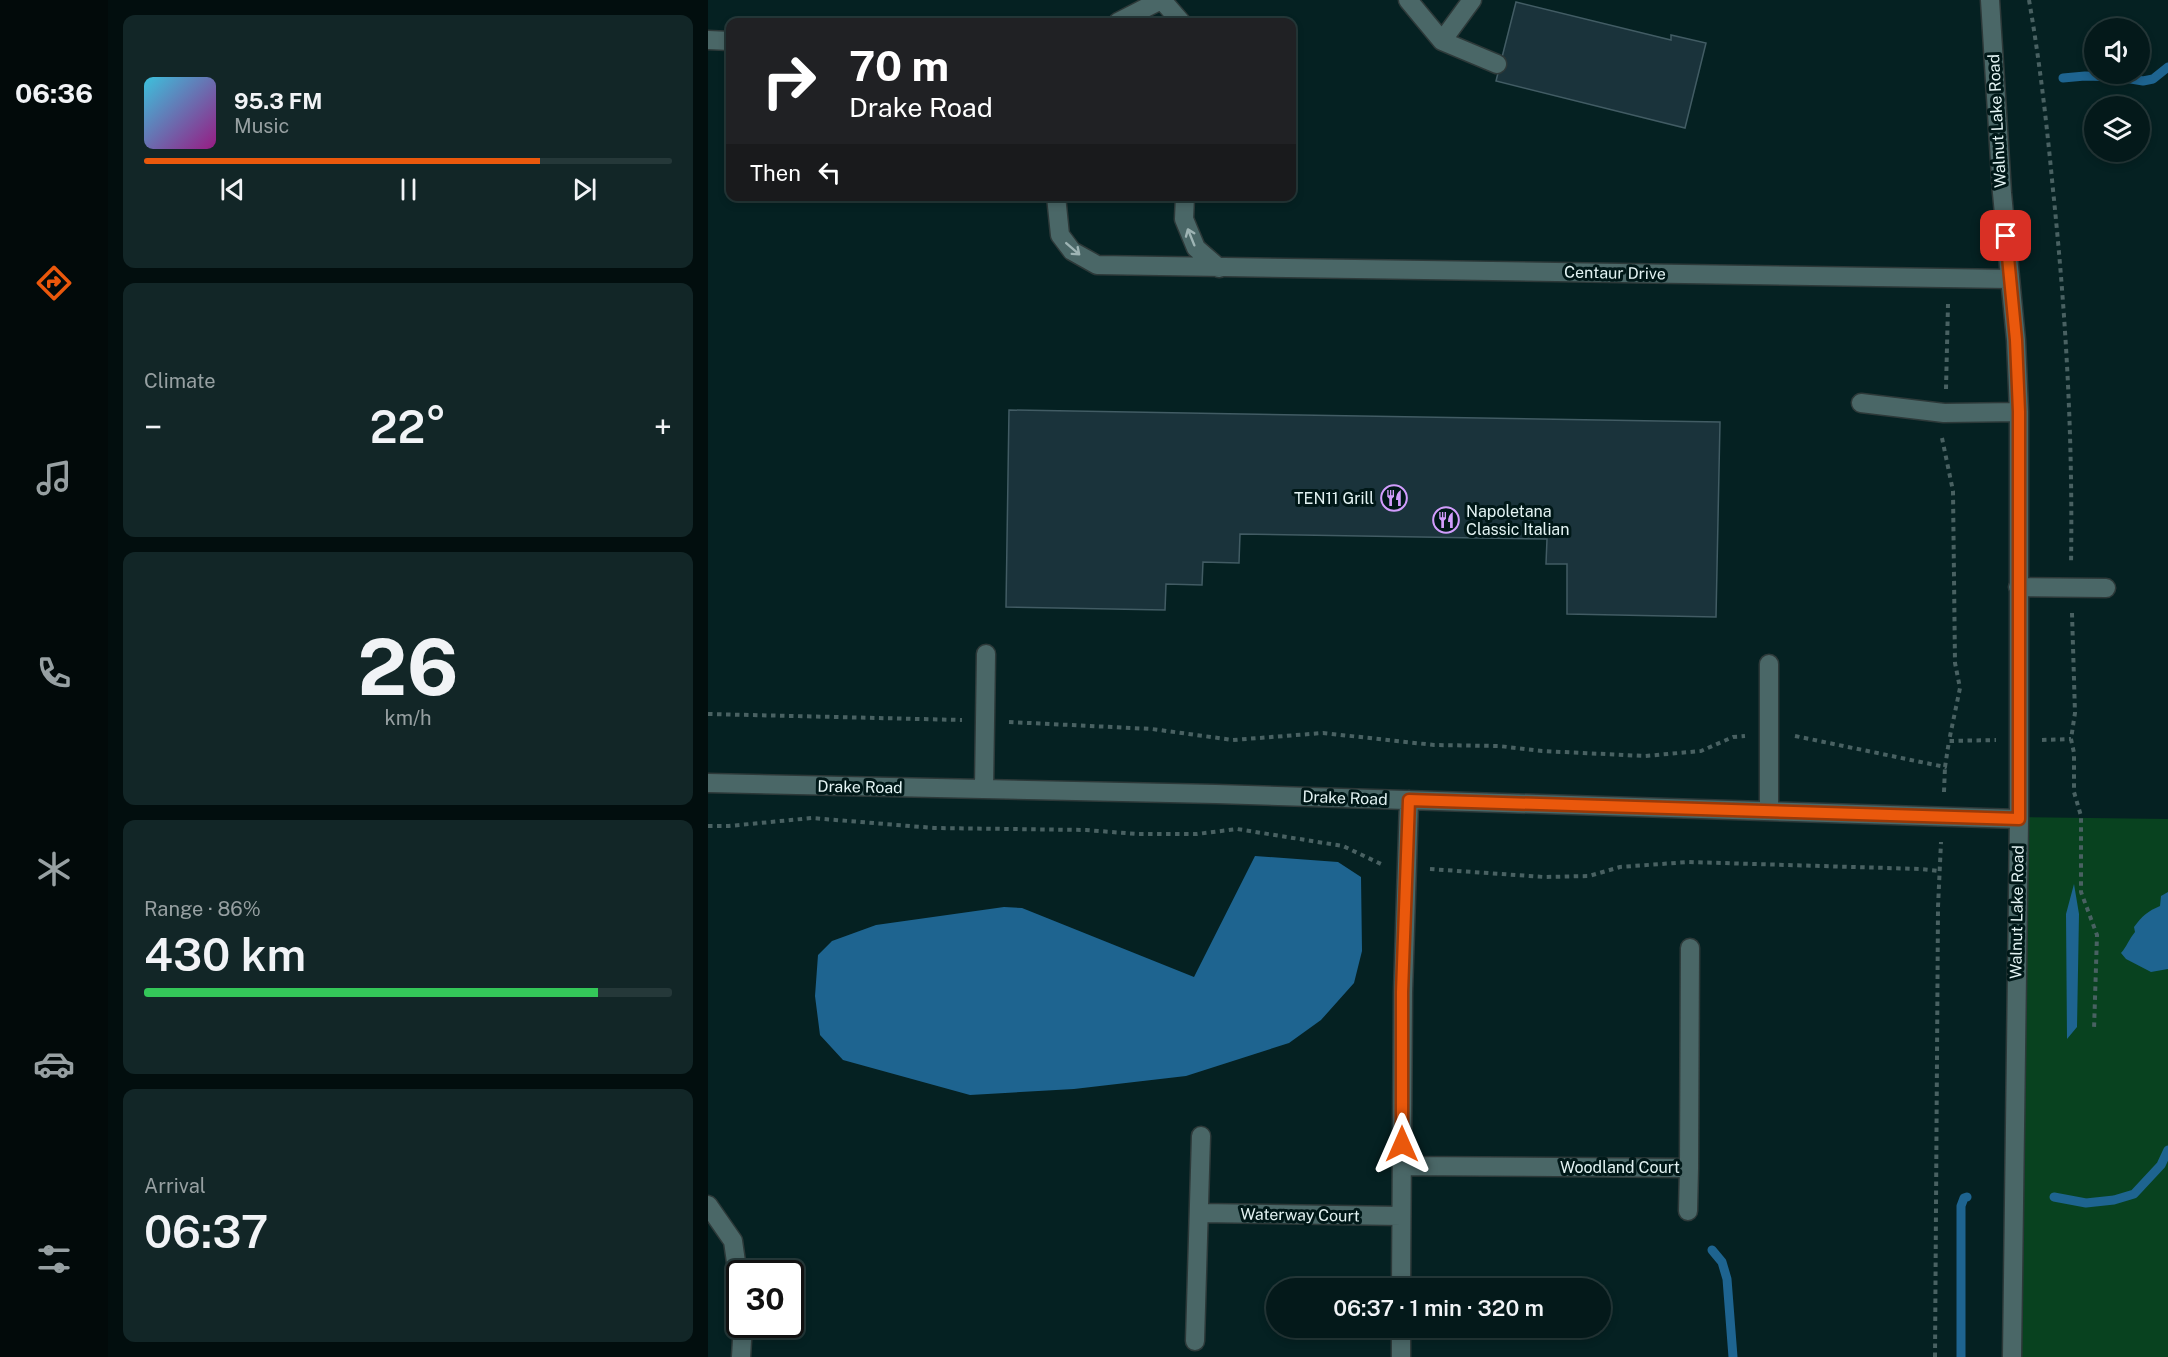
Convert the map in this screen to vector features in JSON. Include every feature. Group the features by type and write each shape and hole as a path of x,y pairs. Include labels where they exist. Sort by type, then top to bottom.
{"street":[{"path":"1126,18 1161,0 1177,18"},
{"path":"1408,0 1442,41 1497,64"},
{"path":"1442,41 1472,0"},
{"name":"Walnut Lake Road","path":"1990,0 2002,193 2016,340 2019,412 2019,819 2012,1357"},
{"path":"708,40 726,41"},
{"name":"Centaur Drive","path":"1057,201 1060,235 1072,251 1097,265 2010,279"},
{"path":"1185,201 1184,219 1196,248 1219,268"},
{"path":"1861,403 1944,413 2019,412"},
{"path":"2018,587 2106,588"},
{"path":"984,789 986,654"},
{"path":"1769,664 1769,811"},
{"name":"Drake Road","path":"708,783 1409,800 2019,819"},
{"path":"1401,1278 1402,992 1409,800"},
{"name":"Woodland Court","path":"1402,1166 1689,1168 1690,948"},
{"path":"1195,1341 1201,1136"},
{"path":"1688,1211 1689,1168"},
{"path":"708,1205 733,1241 736,1260"},
{"name":"Waterway Court","path":"1199,1213 1401,1216"},
{"path":"741,1357 742,1338"},
{"path":"1401,1338 1401,1357"}],"path":[{"path":"2029,0 2041,67 2063,289 2070,400 2072,494 2071,587 2075,712 2071,739 2074,753 2074,792 2080,816 2081,892 2097,935 2094,1030"},
{"path":"708,714 762,714 1152,729 1233,740 1323,733 1424,745 1499,746 1645,756 1701,751 1733,737 1770,735 1791,736 1837,744 1945,767 1960,688 1955,663 1953,491 1941,435 1944,413 1949,279"},
{"path":"1949,741 2071,739"},
{"path":"1935,1357 1939,872 1943,817"},
{"path":"708,826 812,818 934,828 1086,830 1137,834 1197,834 1237,829 1343,846 1385,866 1544,877 1589,876 1620,867 1688,862 1920,869 1939,872"}],"green space":[{"path":"2017,817 2168,819 2168,1357 2013,1357"}],"water":[{"path":"1255,856 1338,862 1361,877 1362,951 1354,983 1321,1020 1289,1043 1186,1076 1074,1089 970,1095 843,1060 820,1035 815,996 818,955 832,941 876,925 1004,907 1022,908 1194,977"},
{"path":"2074,884 2079,914 2077,1027 2067,1039 2066,914"},
{"path":"2168,892 2168,969 2151,972 2126,959 2121,953 2135,932 2134,927 2137,923 2146,914 2160,906 2161,896"}],"building":[{"path":"1516,2 1671,40 1671,35 1706,43 1685,128 1496,81"},
{"path":"1009,410 1720,422 1716,617 1567,614 1567,564 1546,564 1547,539 1240,534 1239,563 1203,562 1202,585 1166,584 1165,610 1006,607"}],"waterway":[{"path":"2063,78 2119,77 2143,81 2153,79 2168,67"},
{"path":"2054,1197 2086,1203 2114,1200 2134,1194 2161,1165 2168,1150"},
{"path":"1961,1357 1961,1206 1964,1198 1967,1197"},
{"path":"1712,1250 1722,1262 1727,1279 1733,1357"}],"place":[{"name":"TEN11 Grill","path":"1394,498"},
{"name":"Napoletana Classic Italian","path":"1446,520"}],"route":[{"path":"1402,1144 1402,992 1409,800 2019,819 2019,412 2016,340 2006,236"}]}
